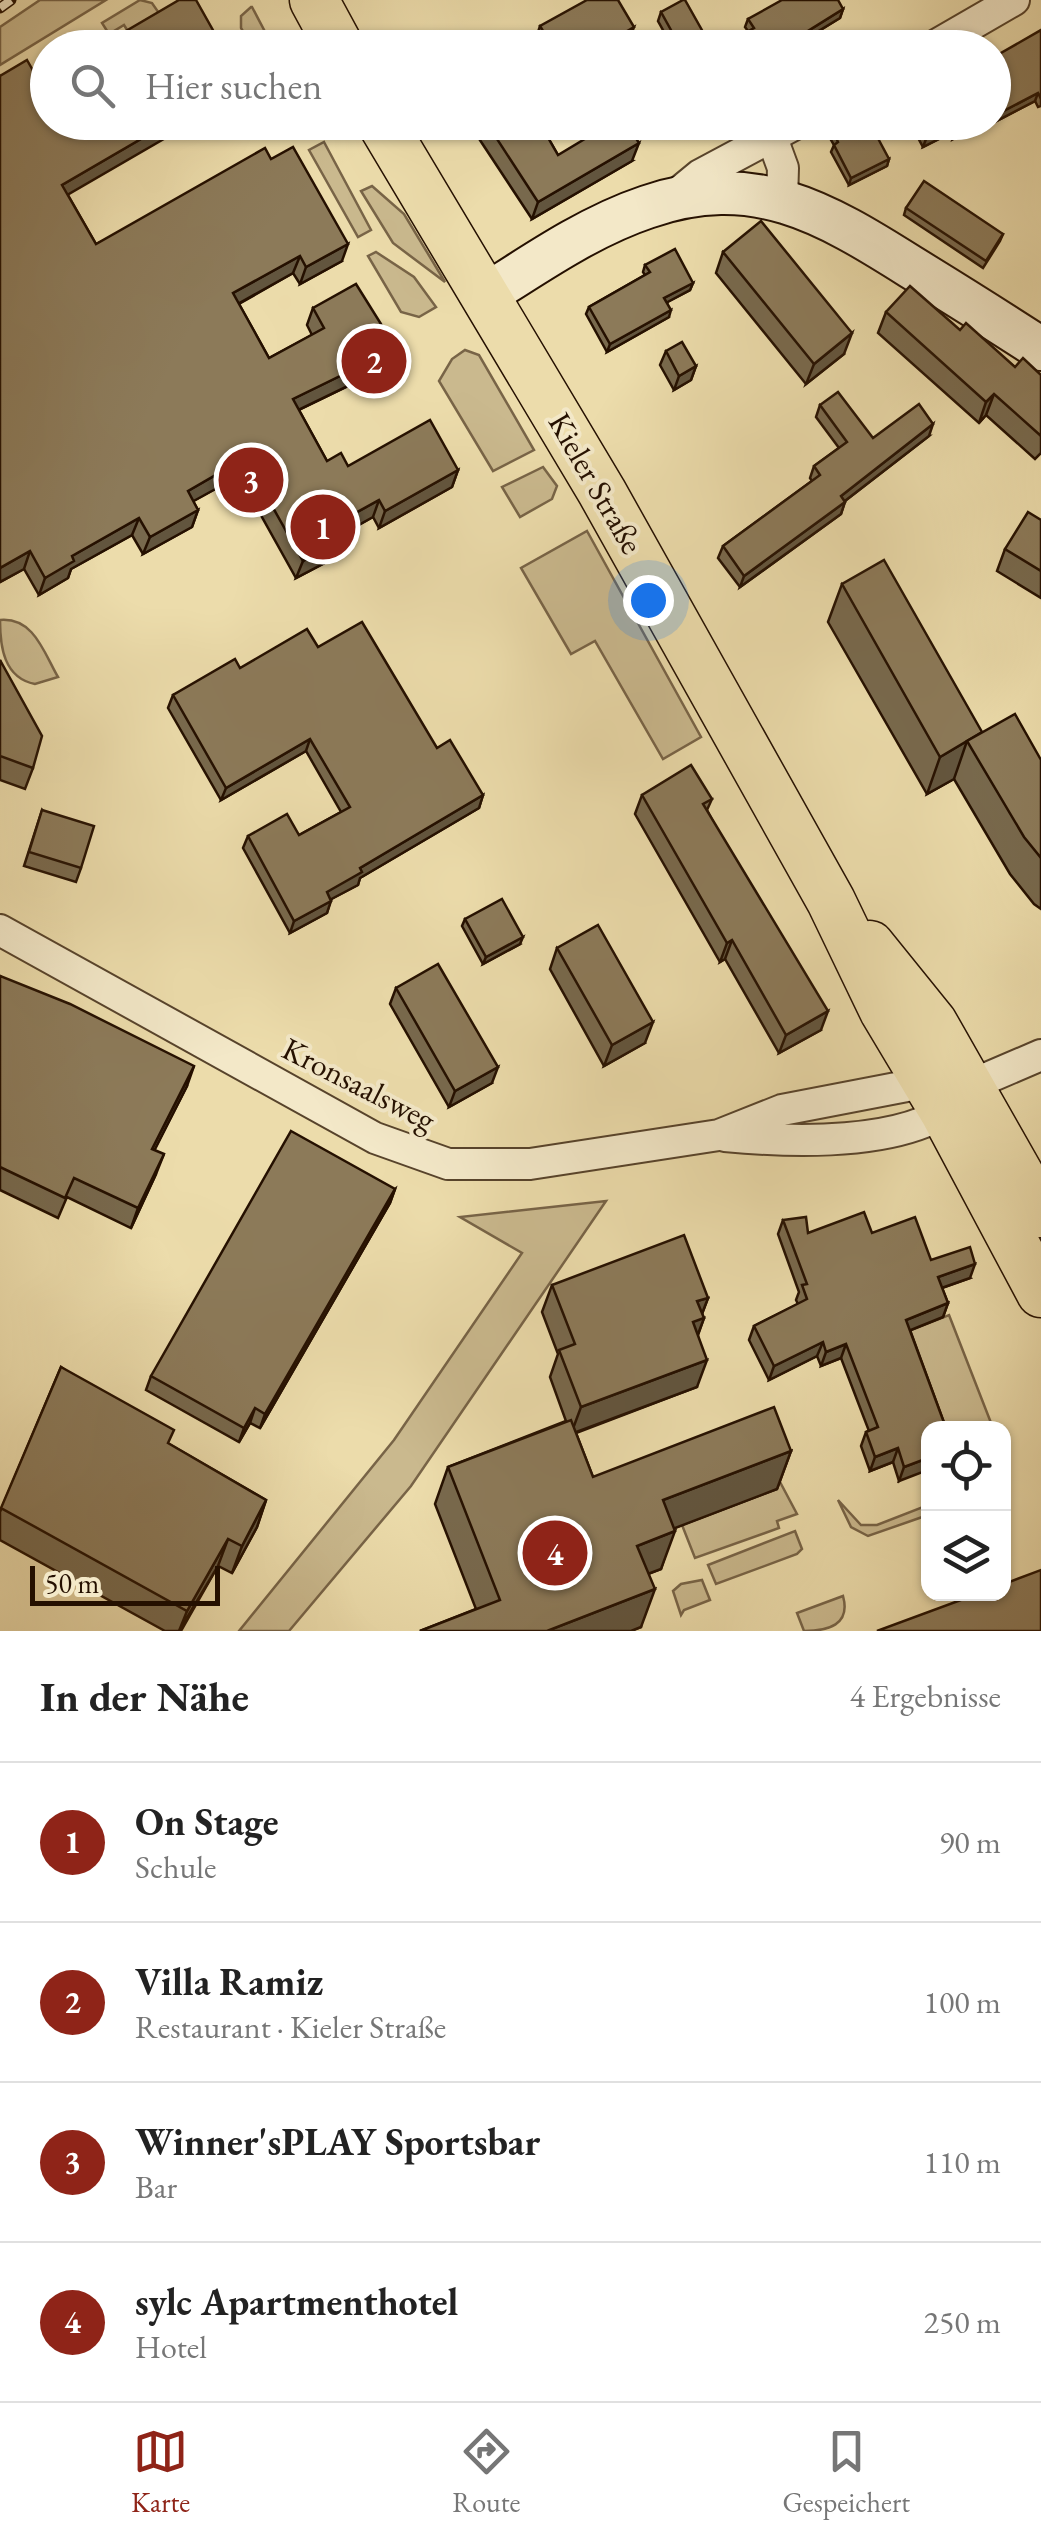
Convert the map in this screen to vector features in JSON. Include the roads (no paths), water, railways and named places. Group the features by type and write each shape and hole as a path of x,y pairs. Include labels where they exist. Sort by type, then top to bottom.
{"main road":[{"path":"314,0 330,30"},
{"name":"Kieler Straße","path":"393,140 602,492 832,901 884,1011 1041,1213"},
{"name":"Kieler Straße","path":"947,1093 1041,1293"}],"street":[{"path":"962,30 1014,0"},
{"path":"670,200 700,176 768,140"},
{"path":"773,140 783,168 782,200"},
{"path":"486,295 619,217 670,200 722,194 782,200 833,218 1041,349"},
{"name":"Kronsaalsweg","path":"0,930 375,1138 422,1158 484,1167 530,1164 719,1135 782,1110 947,1093"},
{"path":"947,1093 1041,1055"},
{"name":"Kronsaalsweg","path":"719,1135 782,1141 895,1131 947,1093"}],"railway":[{"path":"0,8 11,0"}],"place":[{"name":"Villa Ramiz","path":"374,361"},
{"name":"Winner'sPLAY Sportsbar","path":"251,480"},
{"name":"On Stage","path":"323,527"},
{"name":"sylc Apartmenthotel","path":"555,1553"}]}
